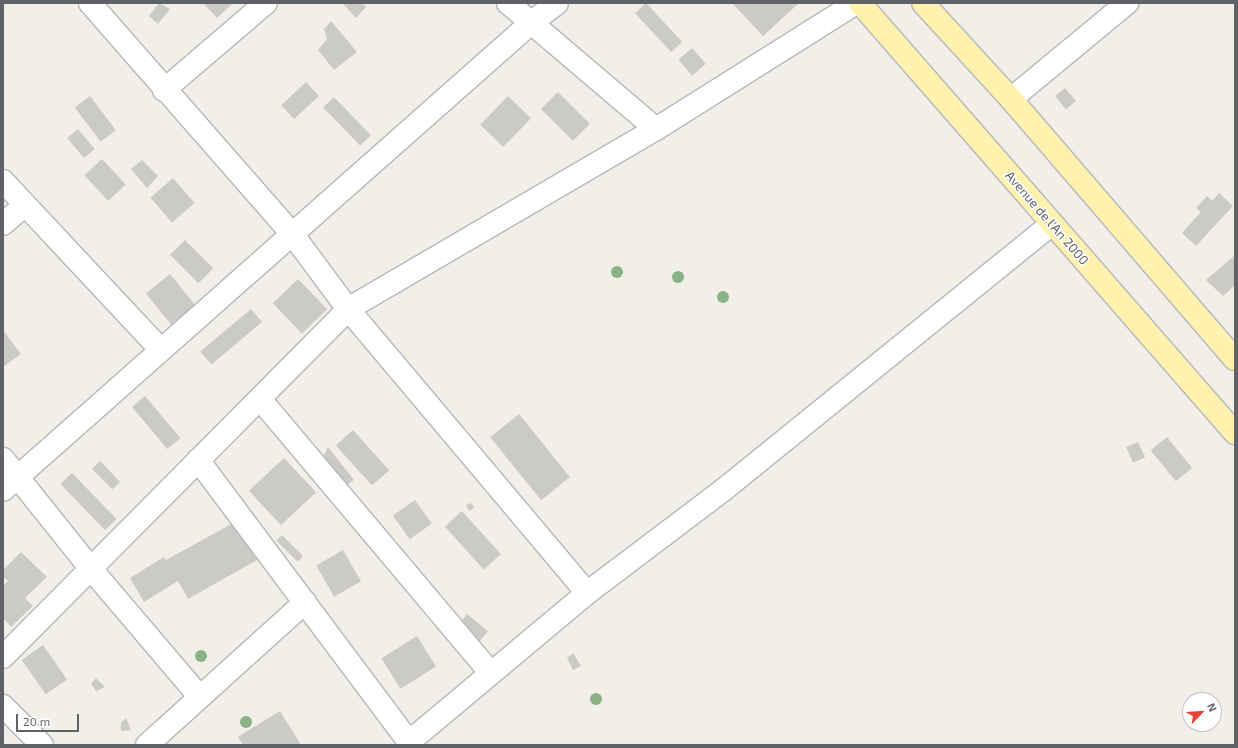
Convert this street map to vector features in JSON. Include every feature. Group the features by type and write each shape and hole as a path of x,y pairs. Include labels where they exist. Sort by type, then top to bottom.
{"main road":[{"name":"Avenue de l'An 2000","path":"860,3 1235,433"},
{"path":"923,3 1011,99 1235,359"}],"street":[{"path":"90,3 164,90 293,235 348,309 586,593"},
{"path":"164,90 266,3"},
{"path":"508,3 656,129"},
{"path":"3,490 532,22 557,3"},
{"path":"3,657 348,309 656,129 856,3"},
{"path":"1011,99 1127,3"},
{"path":"3,181 24,206 161,350"},
{"path":"3,224 24,206"},
{"path":"198,460 410,743 490,672 586,593 722,491 1052,224"},
{"path":"260,399 490,672"},
{"path":"3,459 19,476 91,569 200,697"},
{"path":"148,745 305,602"},
{"path":"3,706 42,745"}],"building":[{"path":"159,3 170,9 158,24 149,16"},
{"path":"203,3 233,3 217,18"},
{"path":"342,3 362,3 366,7 356,18"},
{"path":"646,3 682,42 671,52 635,13"},
{"path":"732,3 799,3 763,36"},
{"path":"331,21 357,52 334,70 318,50 327,39 324,29"},
{"path":"692,48 706,64 692,76 678,60"},
{"path":"306,82 319,96 294,119 281,105"},
{"path":"1065,88 1076,101 1066,109 1055,96"},
{"path":"558,92 590,124 573,141 541,109"},
{"path":"90,96 116,130 101,142 75,107"},
{"path":"508,96 531,118 503,147 480,125"},
{"path":"334,97 371,135 360,146 323,107"},
{"path":"78,129 95,149 84,158 67,138"},
{"path":"102,159 126,185 108,201 84,175"},
{"path":"142,160 158,176 147,188 131,169"},
{"path":"173,178 195,203 172,223 150,198"},
{"path":"1219,193 1233,206 1196,246 1182,233 1201,212 1196,208 1207,196 1212,201"},
{"path":"185,240 213,268 198,283 170,255"},
{"path":"1235,255 1235,285 1223,296 1206,280"},
{"path":"170,274 199,310 175,329 146,294"},
{"path":"298,279 327,309 302,334 273,303"},
{"path":"251,309 262,322 211,364 200,351"},
{"path":"3,330 21,354 3,367"},
{"path":"145,396 180,438 167,449 132,407"},
{"path":"519,414 570,477 541,500 490,437"},
{"path":"353,430 389,470 372,486 336,445"},
{"path":"1167,437 1192,468 1176,481 1151,450"},
{"path":"1138,442 1145,458 1133,463 1126,447"},
{"path":"328,447 354,480 344,487 322,459"},
{"path":"284,458 316,492 281,525 249,491"},
{"path":"100,461 120,482 112,490 92,469"},
{"path":"72,473 116,519 105,530 60,484"},
{"path":"415,500 432,524 410,539 393,515"},
{"path":"472,503 474,508 469,511 466,505"},
{"path":"462,511 501,554 484,569 445,526"},
{"path":"235,522 257,560 188,599 178,581 144,602 130,578 164,557 170,568 166,560"},
{"path":"282,535 303,556 298,562 276,541"},
{"path":"343,550 361,581 334,597 316,566"},
{"path":"21,552 47,577 25,598 33,606 11,627 3,618 3,586 8,581 3,576 3,570"},
{"path":"467,614 488,631 480,641 459,624"},
{"path":"417,636 436,667 400,689 381,658"},
{"path":"43,645 67,679 46,694 22,660"},
{"path":"573,653 581,666 573,670 567,658"},
{"path":"96,678 105,687 96,691 91,684"},
{"path":"280,711 301,745 243,745 238,737"},
{"path":"126,718 131,730 121,731 121,723"}]}
